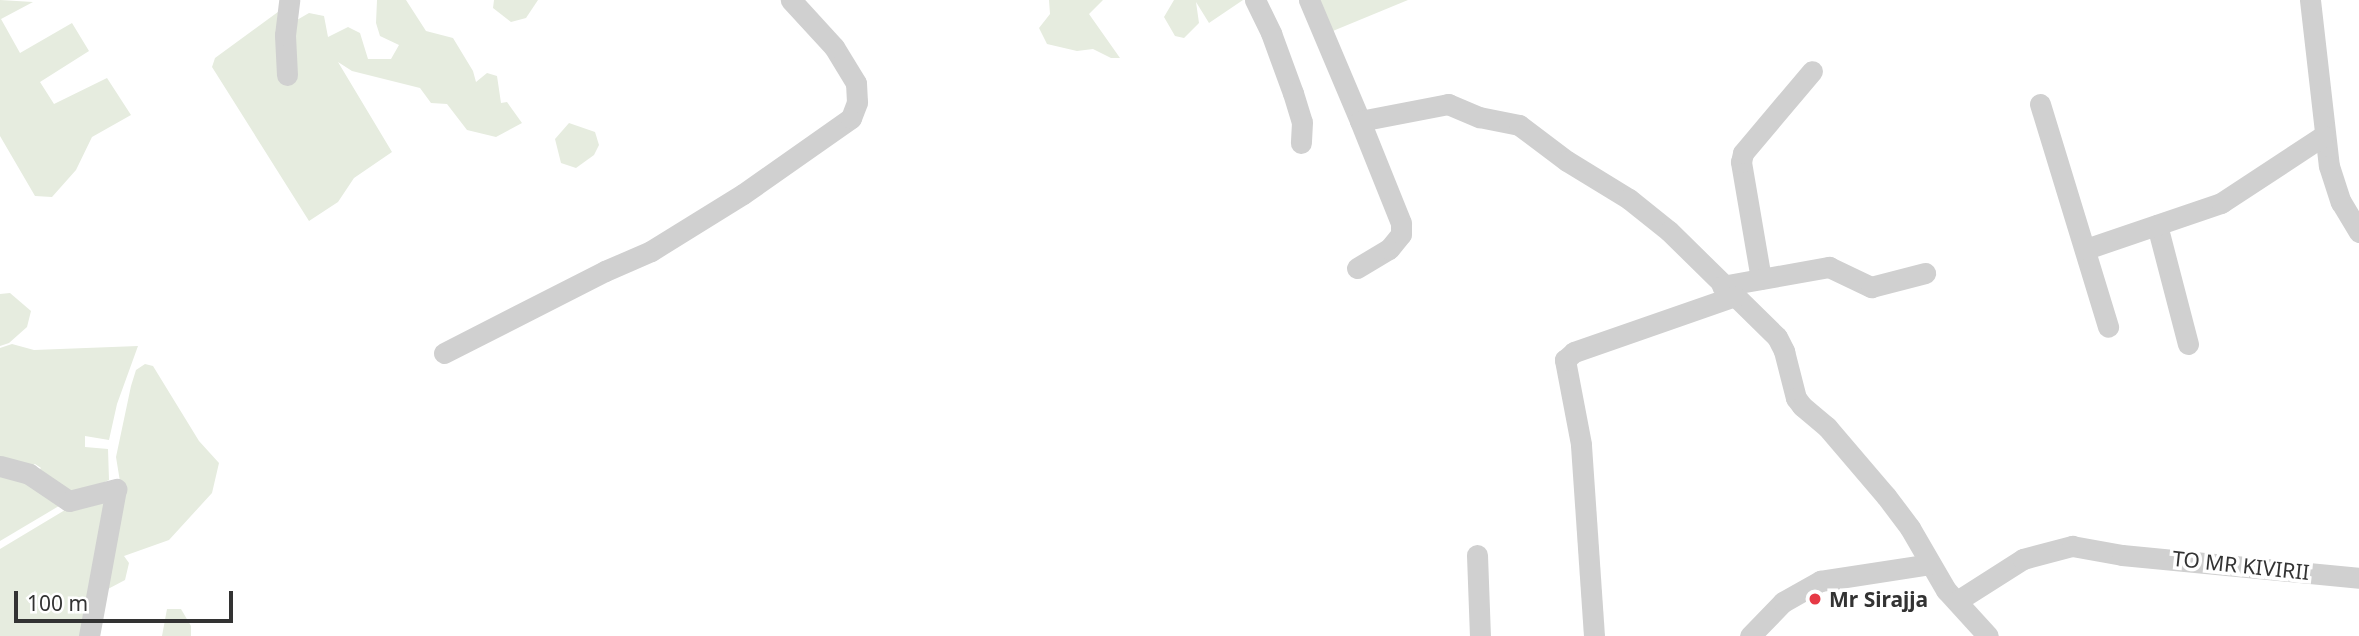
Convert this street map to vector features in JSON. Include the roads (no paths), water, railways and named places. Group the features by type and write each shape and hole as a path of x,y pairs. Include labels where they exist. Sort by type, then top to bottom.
{"street":[{"path":"287,75 285,35 289,0"},
{"path":"444,354 606,271 652,251 743,194 851,118 857,103 856,83 834,47 791,0"},
{"path":"1255,0 1271,33 1293,93 1302,122 1301,143"},
{"path":"1309,0 1401,223 1401,234 1389,249 1357,268"},
{"path":"2310,0 2323,136 2329,166 2342,202 2359,232"},
{"path":"1761,279 1741,162 1743,153 1812,71"},
{"path":"1360,121 1448,104 1479,117 1520,125 1567,161 1629,199 1669,231 1777,337 1802,407 1827,427 1886,496 1910,528 1945,590 1988,636"},
{"path":"2040,104 2108,327"},
{"path":"2086,249 2221,203 2323,136"},
{"path":"2157,225 2188,344"},
{"path":"1594,636 1581,444 1565,360 1574,352 1761,279 1829,267 1871,287 1924,273"},
{"path":"0,466 29,474 69,501 116,489 89,636"},
{"name":"TO MR KIVIRII","path":"1957,601 2005,568 2053,549 2072,547 2122,555 2359,578"},
{"path":"1477,555 1480,636"},
{"path":"1750,636 1783,601 1820,582 1930,564"}],"place":[{"name":"Mr Sirajja","path":"1815,599"}]}
